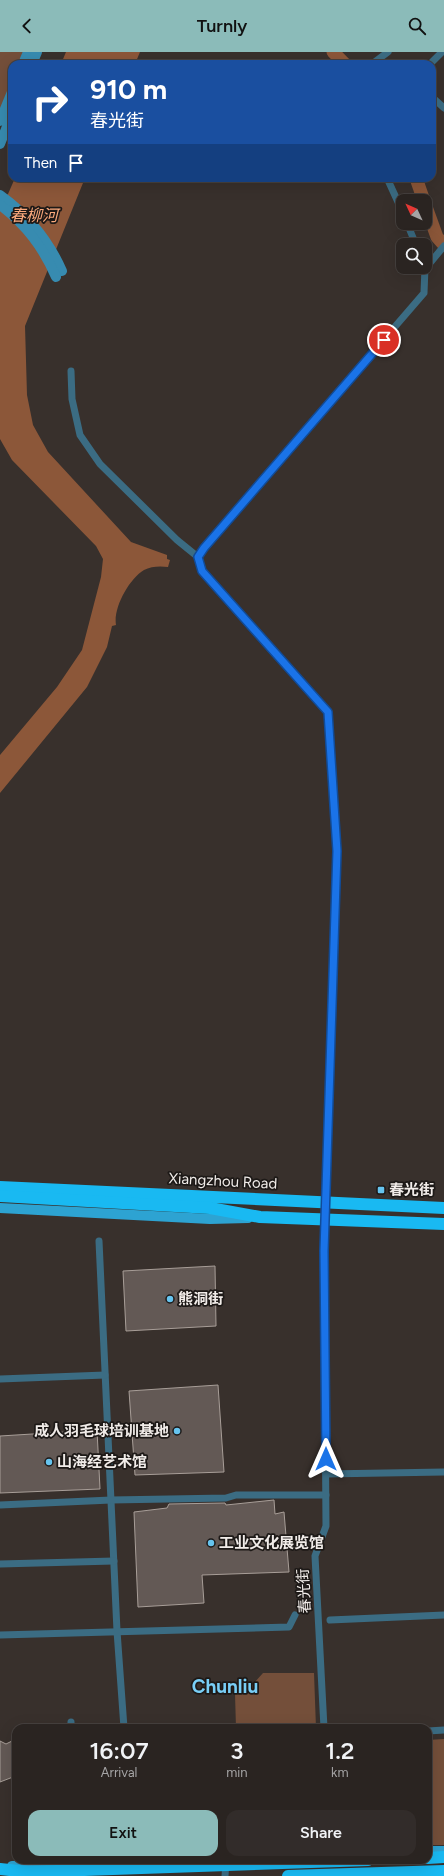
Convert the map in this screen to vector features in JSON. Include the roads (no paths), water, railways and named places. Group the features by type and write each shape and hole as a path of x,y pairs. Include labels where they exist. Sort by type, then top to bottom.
{"highway":[{"name":"Xiangzhou Road","path":"0,1187 444,1208"},
{"path":"0,1196 81,1202 210,1208 260,1217 444,1224"},
{"path":"432,1858 444,1857"},
{"path":"0,1868 28,1872 255,1864"},
{"path":"288,1876 444,1871"}],"main road":[{"path":"0,1208 210,1219 260,1217"},
{"path":"432,1851 444,1851"},
{"path":"0,1868 79,1864"}],"street":[{"path":"377,60 388,52"},
{"path":"434,60 442,52"},
{"path":"436,101 444,108"},
{"path":"0,121 8,102"},
{"path":"0,144 8,124"},
{"path":"389,182 396,198"},
{"path":"0,195 30,220 43,235 54,253 59,274 38,242 26,227 0,205"},
{"path":"432,260 442,248"},
{"path":"71,371 72,399 80,435 100,464 177,540 198,557 204,548 424,294 425,274"},
{"name":"春光街","path":"198,557 202,571 328,712 337,851 325,1220 326,1526 315,1556 324,1724"},
{"path":"99,1241 114,1561 124,1724"},
{"path":"0,1379 105,1375"},
{"path":"326,1474 444,1472"},
{"path":"0,1506 111,1500 226,1498 236,1495 326,1494"},
{"path":"0,1564 114,1561"},
{"path":"0,1635 289,1627 295,1615"},
{"path":"330,1620 444,1616"},
{"path":"432,1731 444,1730"},
{"path":"225,1876 226,1864"}],"water":[{"path":"66,52 140,52 137,60 63,60"},
{"name":"春柳河","path":"13,182 83,182 25,326 27,395 33,425 48,452 131,542 167,555 167,559 170,560 168,567 162,566 144,570 133,580 123,594 117,610 116,625 112,626 107,647 87,687 0,793 0,755 57,687 82,650 101,577 103,559 96,546 12,460 0,439 0,200 8,194"}],"waterway":[{"path":"333,52 341,60"},
{"path":"417,182 422,194"},
{"path":"432,223 437,237 444,245"}],"place":[{"name":"春光街","path":"381,1190"},
{"name":"熊洞街","path":"170,1299"},
{"name":"成人羽毛球培训基地","path":"177,1431"},
{"name":"山海经艺术馆","path":"49,1462"},
{"name":"工业文化展览馆","path":"211,1543"}],"district":[{"name":"Chunliu","path":"225,1686"}]}
